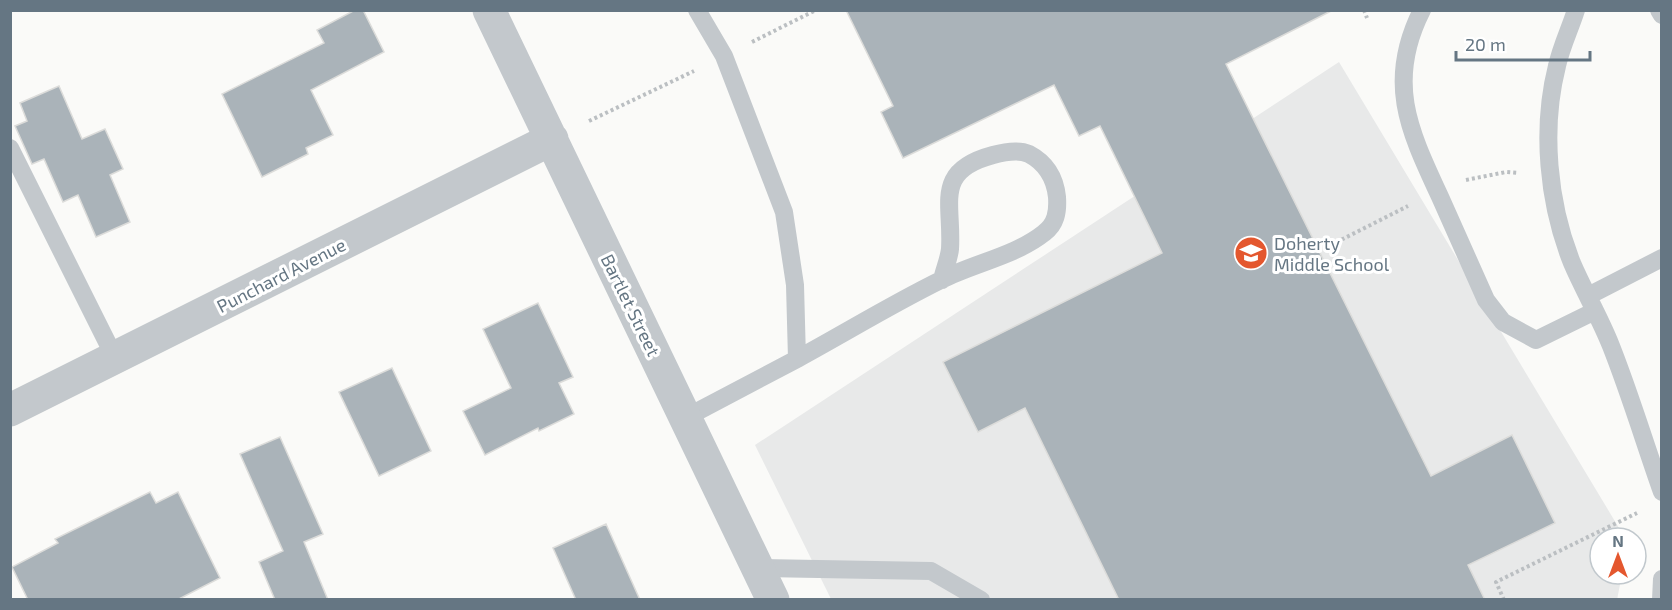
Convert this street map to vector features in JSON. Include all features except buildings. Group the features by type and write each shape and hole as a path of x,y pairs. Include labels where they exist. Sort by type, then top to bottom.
{"street":[{"name":"Bartlet Street","path":"489,10 772,600"},
{"name":"Punchard Avenue","path":"10,410 552,139"}],"lane":[{"path":"697,10 724,56 784,212 795,285 797,359"},
{"path":"1422,10 1411,32 1407,56 1405,104 1412,135 1486,300 1503,322 1536,340 1662,258"},
{"path":"1576,10 1557,64 1550,101 1549,146 1552,179 1560,223 1572,263 1610,345 1662,492"},
{"path":"1659,10 1662,15"},
{"path":"10,148 115,358"},
{"path":"685,418 942,280 1025,246 1046,232 1055,222 1058,208 1053,176 1039,160 1025,152 997,154 979,159 964,169 951,183 948,198 950,251 942,280"},
{"path":"758,568 931,571 981,600"},
{"path":"1661,600 1662,579"}],"path":[{"path":"1364,10 1367,18"},
{"path":"1331,245 1454,183 1506,172 1552,179"},
{"path":"1504,600 1496,582 1644,509"}],"shaded area":[{"name":"Doherty Middle School","path":"1339,62 1618,526 1588,526 1588,586 1620,586 1617,600 831,599 755,445"}],"place":[{"name":"Doherty Middle School","path":"1251,253"}]}
